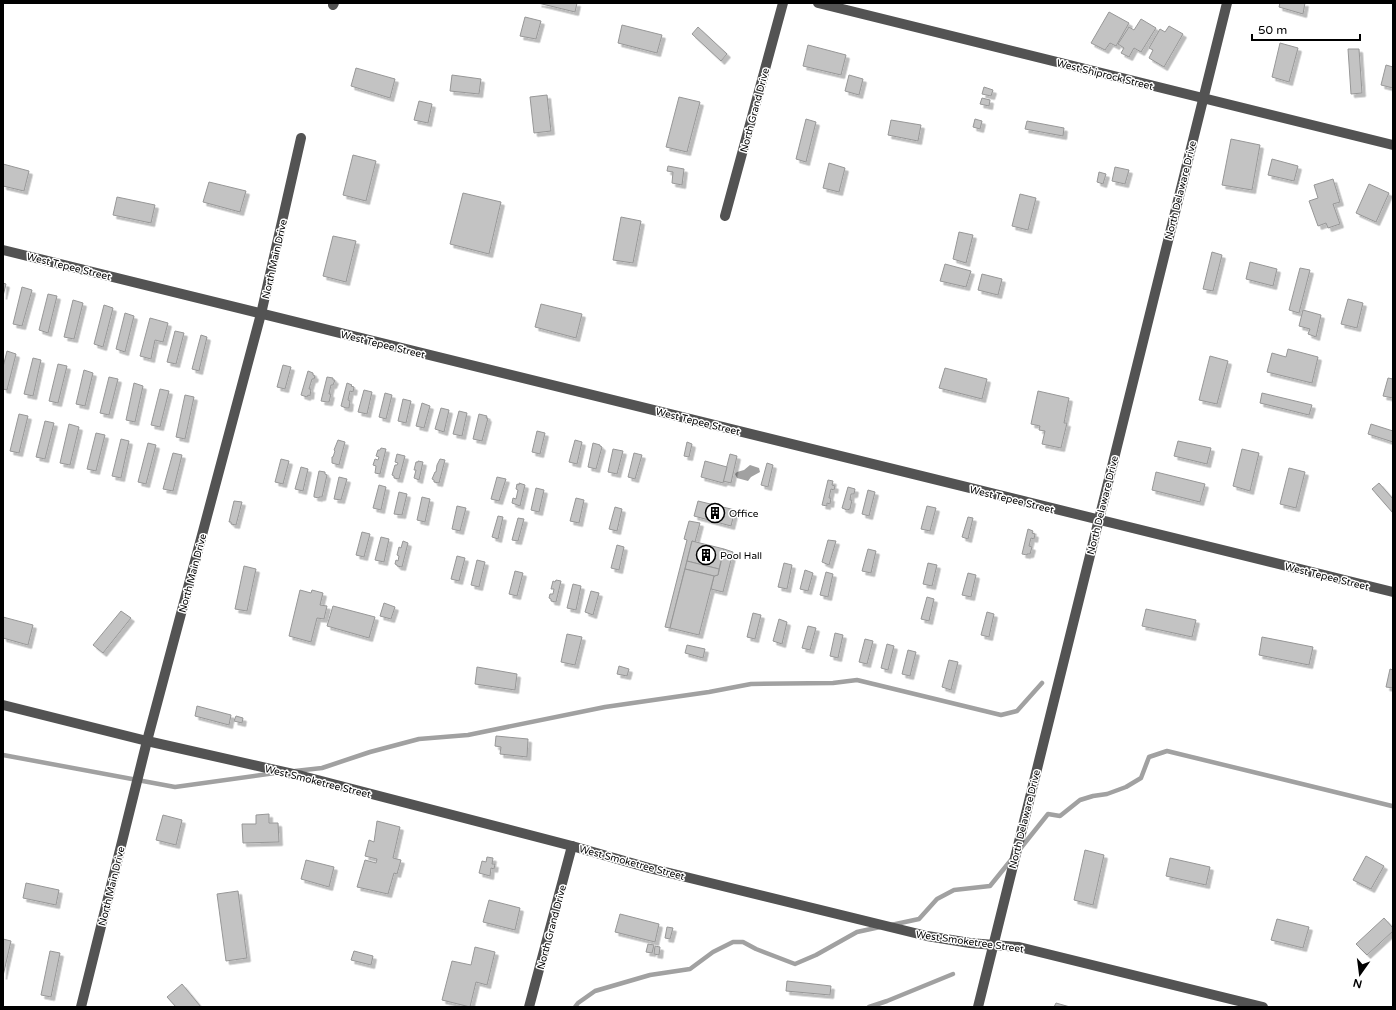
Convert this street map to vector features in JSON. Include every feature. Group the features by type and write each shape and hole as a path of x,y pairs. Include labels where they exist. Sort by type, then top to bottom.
{"street":[{"name":"North Grand Drive","path":"725,216 783,3"},
{"name":"West Shiprock Street","path":"818,3 1393,145"},
{"name":"North Delaware Drive","path":"978,1007 1227,3"},
{"name":"North Main Drive","path":"81,1007 147,741 261,314 302,138"},
{"name":"West Tepee Street","path":"3,250 1393,592"},
{"name":"West Smoketree Street","path":"3,705 147,741 302,776 572,846 650,868 927,936 970,943 1019,948 1262,1007"},
{"name":"North Grand Drive","path":"529,1007 572,846"}],"shaded area":[{"path":"750,465 759,468 760,472 751,477 748,481 737,478 735,474 737,472 744,470"}],"building":[{"path":"538,3 577,3 575,12"},
{"path":"1280,3 1305,3 1303,14 1279,7"},
{"path":"1109,12 1129,23 1116,46 1110,43 1105,50 1091,43"},
{"path":"525,17 541,21 536,39 520,36"},
{"path":"1141,19 1156,28 1141,52 1134,48 1129,57 1121,53 1124,48 1118,44 1129,27 1134,30"},
{"path":"622,25 662,35 657,53 618,43"},
{"path":"1169,26 1183,34 1164,67 1149,58 1153,50 1149,48 1160,29 1165,32"},
{"path":"698,27 727,54 721,61 692,34"},
{"path":"1280,43 1298,48 1289,82 1272,77"},
{"path":"808,45 846,55 841,75 803,66"},
{"path":"1348,49 1359,49 1362,93 1351,94"},
{"path":"1386,65 1393,67 1393,88 1381,85"},
{"path":"356,68 395,79 390,98 351,86"},
{"path":"452,75 481,79 479,94 450,91"},
{"path":"849,75 863,79 859,95 845,91"},
{"path":"984,87 993,90 991,96 982,94"},
{"path":"547,95 551,131 534,133 530,97"},
{"path":"679,97 700,102 687,152 666,147"},
{"path":"982,98 990,100 989,106 980,104"},
{"path":"419,101 432,104 428,123 414,120"},
{"path":"806,119 816,122 806,162 796,159"},
{"path":"975,119 982,121 980,129 973,127"},
{"path":"891,120 921,125 918,141 888,135"},
{"path":"1027,121 1064,128 1063,136 1025,129"},
{"path":"1231,139 1260,145 1252,190 1222,185"},
{"path":"353,155 376,161 366,201 343,195"},
{"path":"1272,159 1298,166 1294,181 1268,175"},
{"path":"829,163 845,168 839,192 823,188"},
{"path":"3,164 29,171 24,191 3,186"},
{"path":"668,166 684,169 682,185 672,183 673,172 667,171"},
{"path":"1115,167 1129,170 1125,184 1112,181"},
{"path":"1099,172 1106,174 1103,184 1097,182"},
{"path":"1333,179 1340,202 1333,204 1340,224 1328,228 1326,223 1318,226 1309,201 1318,198 1314,185"},
{"path":"209,182 246,191 240,212 203,202"},
{"path":"1369,184 1389,193 1376,222 1356,213"},
{"path":"463,193 501,202 489,254 450,244"},
{"path":"1020,194 1036,198 1028,230 1012,226"},
{"path":"117,197 155,205 151,223 113,215"},
{"path":"621,217 641,221 633,263 613,260"},
{"path":"959,232 973,235 966,263 953,259"},
{"path":"333,236 356,241 346,282 323,276"},
{"path":"1212,252 1222,255 1213,291 1203,289"},
{"path":"1250,262 1277,269 1273,286 1246,279"},
{"path":"945,264 971,271 966,287 940,281"},
{"path":"1300,268 1310,270 1299,313 1289,310"},
{"path":"982,274 1002,279 998,295 978,290"},
{"path":"3,283 6,284 3,296"},
{"path":"22,287 32,290 22,326 13,324"},
{"path":"48,294 57,296 48,333 39,330"},
{"path":"1348,299 1363,303 1357,328 1341,324"},
{"path":"73,300 83,303 74,339 64,337"},
{"path":"541,304 582,314 576,338 535,327"},
{"path":"104,305 113,308 103,347 94,344"},
{"path":"1303,310 1321,315 1316,337 1308,334 1310,329 1299,326"},
{"path":"125,313 134,316 125,352 116,349"},
{"path":"150,318 168,323 163,342 155,340 151,359 140,356"},
{"path":"175,331 184,333 176,364 167,362"},
{"path":"201,335 207,337 199,371 192,369"},
{"path":"1288,349 1318,357 1312,383 1267,372 1272,353 1286,357"},
{"path":"7,351 16,354 7,390 3,389 3,367"},
{"path":"1210,356 1228,361 1217,404 1199,400"},
{"path":"33,358 41,360 33,396 24,394"},
{"path":"58,364 67,366 58,403 49,401"},
{"path":"283,365 291,367 285,389 277,387"},
{"path":"945,368 987,379 982,399 939,388"},
{"path":"84,370 93,373 85,406 76,404"},
{"path":"308,371 313,373 315,376 314,379 312,379 309,389 311,389 310,396 308,395 307,397 301,395"},
{"path":"109,377 118,379 109,415 100,413"},
{"path":"327,377 335,380 333,385 331,385 329,402 321,401"},
{"path":"1388,378 1393,379 1393,398 1383,396"},
{"path":"134,383 143,386 135,422 126,420"},
{"path":"347,383 354,387 353,392 350,391 348,400 350,401 349,408 341,406"},
{"path":"160,389 169,391 160,427 151,425"},
{"path":"364,390 372,392 367,414 358,412"},
{"path":"1038,391 1069,398 1064,423 1067,423 1061,448 1042,444 1045,431 1039,430 1040,426 1031,424"},
{"path":"385,393 392,395 386,419 379,417"},
{"path":"1262,393 1312,405 1309,415 1260,403"},
{"path":"185,395 194,397 185,439 176,437"},
{"path":"403,399 411,401 406,423 398,421"},
{"path":"422,403 430,406 424,428 416,426"},
{"path":"441,408 449,410 444,432 435,429"},
{"path":"459,411 467,413 462,436 453,434"},
{"path":"19,414 28,416 19,453 10,451"},
{"path":"479,414 487,416 486,418 488,418 482,441 473,439"},
{"path":"45,421 54,423 45,459 36,457"},
{"path":"69,424 79,427 70,465 60,463"},
{"path":"1371,424 1393,431 1393,442 1368,434"},
{"path":"537,431 545,433 540,454 532,452"},
{"path":"96,433 105,435 96,471 87,469"},
{"path":"121,439 129,441 121,478 112,476"},
{"path":"338,440 345,442 339,465 332,463 332,457"},
{"path":"575,440 582,442 577,464 569,462"},
{"path":"1178,441 1211,448 1207,464 1174,456"},
{"path":"687,442 692,444 689,457 684,456"},
{"path":"148,443 156,445 146,484 138,482"},
{"path":"593,443 602,447 596,469 588,467"},
{"path":"381,448 386,449 380,474 375,473 376,466 373,465 375,459 378,460 379,457 376,456 378,450"},
{"path":"613,449 623,451 617,474 608,472"},
{"path":"1242,449 1259,453 1250,491 1233,486"},
{"path":"173,453 182,455 173,491 163,489"},
{"path":"634,453 642,455 635,479 628,477"},
{"path":"397,454 405,456 399,479 394,478 392,475 395,465 398,463 395,462"},
{"path":"730,454 737,456 731,483 723,481"},
{"path":"281,459 289,461 283,484 275,482"},
{"path":"440,459 445,460 439,483 434,482 432,479"},
{"path":"705,461 727,467 723,483 701,477"},
{"path":"416,462 423,462 419,480 414,478 416,470 414,470"},
{"path":"767,463 773,465 768,487 761,485"},
{"path":"301,467 308,469 303,491 295,489"},
{"path":"1289,468 1305,472 1296,508 1280,504"},
{"path":"319,471 325,472 327,475 322,497 319,498 314,497 314,495"},
{"path":"1156,472 1205,484 1200,502 1152,490"},
{"path":"339,477 347,479 341,500 334,499"},
{"path":"497,477 506,479 499,501 491,499"},
{"path":"828,480 833,481 832,485 835,486 834,490 831,489 829,498 831,498 830,504 827,503 827,506 822,505"},
{"path":"519,483 525,485 520,506 512,503 513,498 516,499 518,490 516,489 517,484 519,485"},
{"path":"1379,483 1393,499 1393,513 1372,489"},
{"path":"379,485 386,487 381,510 373,508"},
{"path":"848,487 855,489 854,494 851,494 850,500 852,500 850,509 847,510 842,508"},
{"path":"536,488 544,490 539,512 531,510"},
{"path":"868,490 875,492 869,516 862,514"},
{"path":"399,492 407,494 402,515 394,514"},
{"path":"422,497 430,499 425,522 417,520"},
{"path":"576,498 584,500 579,523 570,521"},
{"path":"234,501 242,502 236,525 229,522"},
{"name":"Office","path":"698,501 735,510 731,526 694,516"},
{"path":"457,506 466,508 460,531 452,529"},
{"path":"927,506 936,508 930,531 921,529"},
{"path":"615,507 622,509 617,531 609,529"},
{"path":"498,516 503,517 498,539 492,537"},
{"path":"968,517 973,518 968,539 962,537"},
{"path":"518,518 524,519 518,541 512,540"},
{"path":"689,521 700,523 695,542 692,541 670,628 665,627 687,540 684,539"},
{"path":"1028,529 1033,531 1032,533 1035,534 1034,539 1031,538 1029,546 1032,547 1030,554 1027,555 1022,554"},
{"path":"362,532 370,534 364,557 356,555"},
{"path":"381,537 389,539 384,562 375,560"},
{"path":"828,540 836,541 829,565 822,562"},
{"path":"403,541 408,543 402,567 395,564 396,560 398,561 399,556 397,555 399,547 401,548"},
{"name":"Pool Hall","path":"692,541 724,549 719,569 687,561"},
{"path":"617,545 624,547 619,570 611,568"},
{"path":"724,549 733,552 723,592 711,589 714,576 718,575"},
{"path":"868,549 876,551 871,573 862,571"},
{"path":"457,556 465,558 459,581 451,579"},
{"path":"477,560 485,562 479,587 471,585"},
{"path":"687,561 719,569 718,575 714,576 685,569"},
{"path":"784,563 792,565 787,589 778,587"},
{"path":"928,563 937,565 932,586 923,584"},
{"path":"244,566 256,569 247,611 235,609"},
{"path":"685,569 714,576 699,635 670,628"},
{"path":"805,570 813,573 808,591 800,589"},
{"path":"515,571 523,573 517,596 509,594"},
{"path":"826,572 833,574 828,597 820,595"},
{"path":"968,573 976,575 971,597 962,595"},
{"path":"556,580 561,581 556,602 551,601 549,598 550,594 553,594 554,589 551,589 553,581 555,582"},
{"path":"573,584 581,586 576,610 567,608"},
{"path":"300,590 311,593 312,590 323,593 320,605 327,606 324,619 317,618 311,642 289,636"},
{"path":"591,591 599,593 593,615 585,612"},
{"path":"927,597 934,599 929,621 921,619"},
{"path":"384,603 395,607 391,619 380,616"},
{"path":"333,606 375,617 369,638 327,626"},
{"path":"1146,609 1196,620 1192,637 1142,626"},
{"path":"121,611 131,618 103,653 93,645"},
{"path":"987,612 994,614 989,637 981,635"},
{"path":"753,613 761,615 755,639 747,637"},
{"path":"3,617 33,625 28,645 3,638"},
{"path":"779,619 787,622 782,644 773,641"},
{"path":"808,626 816,628 810,650 802,648"},
{"path":"835,633 843,635 838,658 830,656"},
{"path":"567,634 582,637 575,665 561,662"},
{"path":"1262,637 1313,647 1309,665 1259,655"},
{"path":"865,639 873,641 867,664 859,662"},
{"path":"887,644 894,646 888,670 881,668"},
{"path":"687,645 705,649 703,658 685,653"},
{"path":"908,650 916,652 910,676 902,674"},
{"path":"949,660 958,662 951,690 942,687"},
{"path":"619,666 629,669 627,676 617,674"},
{"path":"477,667 517,674 515,690 475,684"},
{"path":"1390,669 1393,670 1393,688 1386,687"},
{"path":"197,706 231,715 229,725 195,716"},
{"path":"236,716 243,718 242,723 234,721"},
{"path":"496,736 528,739 527,757 500,754 501,747 495,746"},
{"path":"269,814 269,823 278,823 279,842 243,843 242,824 256,824 256,815"},
{"path":"163,815 182,820 176,845 156,840"},
{"path":"377,821 400,827 393,858 401,860 397,874 394,873 388,894 357,887 365,860 376,863 377,859 365,856 369,840 374,842"},
{"path":"1085,850 1104,855 1093,905 1074,900"},
{"path":"1366,856 1384,866 1371,889 1353,880"},
{"path":"487,857 493,858 492,864 495,864 494,869 491,868 490,876 479,873 482,861 486,862"},
{"path":"1170,858 1210,867 1206,885 1166,876"},
{"path":"306,860 334,867 329,887 301,879"},
{"path":"26,883 59,890 56,905 23,898"},
{"path":"238,891 247,958 226,961 217,894"},
{"path":"489,900 520,908 515,930 483,922"},
{"path":"620,914 659,924 655,942 615,932"},
{"path":"1384,918 1393,928 1393,931 1367,955 1356,944"},
{"path":"1277,919 1309,927 1303,948 1271,940"},
{"path":"667,927 673,928 670,939 665,938"},
{"path":"3,939 11,941 3,976"},
{"path":"648,944 654,945 652,953 646,952"},
{"path":"655,946 660,947 659,955 654,954"},
{"path":"475,947 495,952 487,985 476,982 470,1007 442,1000 452,961 471,965"},
{"path":"50,951 60,953 51,997 41,995"},
{"path":"354,951 373,956 371,965 351,960"},
{"path":"787,981 831,986 830,995 786,991"},
{"path":"182,984 201,1007 176,1007 167,997"},
{"path":"1056,1003 1070,1007 1054,1007"}],"waterway":[{"path":"295,771 322,768 370,752 419,739 468,735 605,707 709,692 751,684 833,683 857,680 1001,715 1017,711 1042,683"},
{"path":"1020,849 1048,814 1060,816 1080,800 1107,794 1126,787 1141,778 1149,757 1167,751 1392,806"},
{"path":"3,755 175,787 275,773"},
{"path":"891,925 919,919 937,899 954,890 990,886 1011,860"},
{"path":"575,1007 578,1003 595,991 650,975 690,969 713,952 733,942 743,942 756,949 795,964 816,955 857,932 880,927"},
{"path":"869,1007 953,974"}],"place":[{"name":"Office","path":"715,513"},
{"name":"Pool Hall","path":"706,555"}]}
